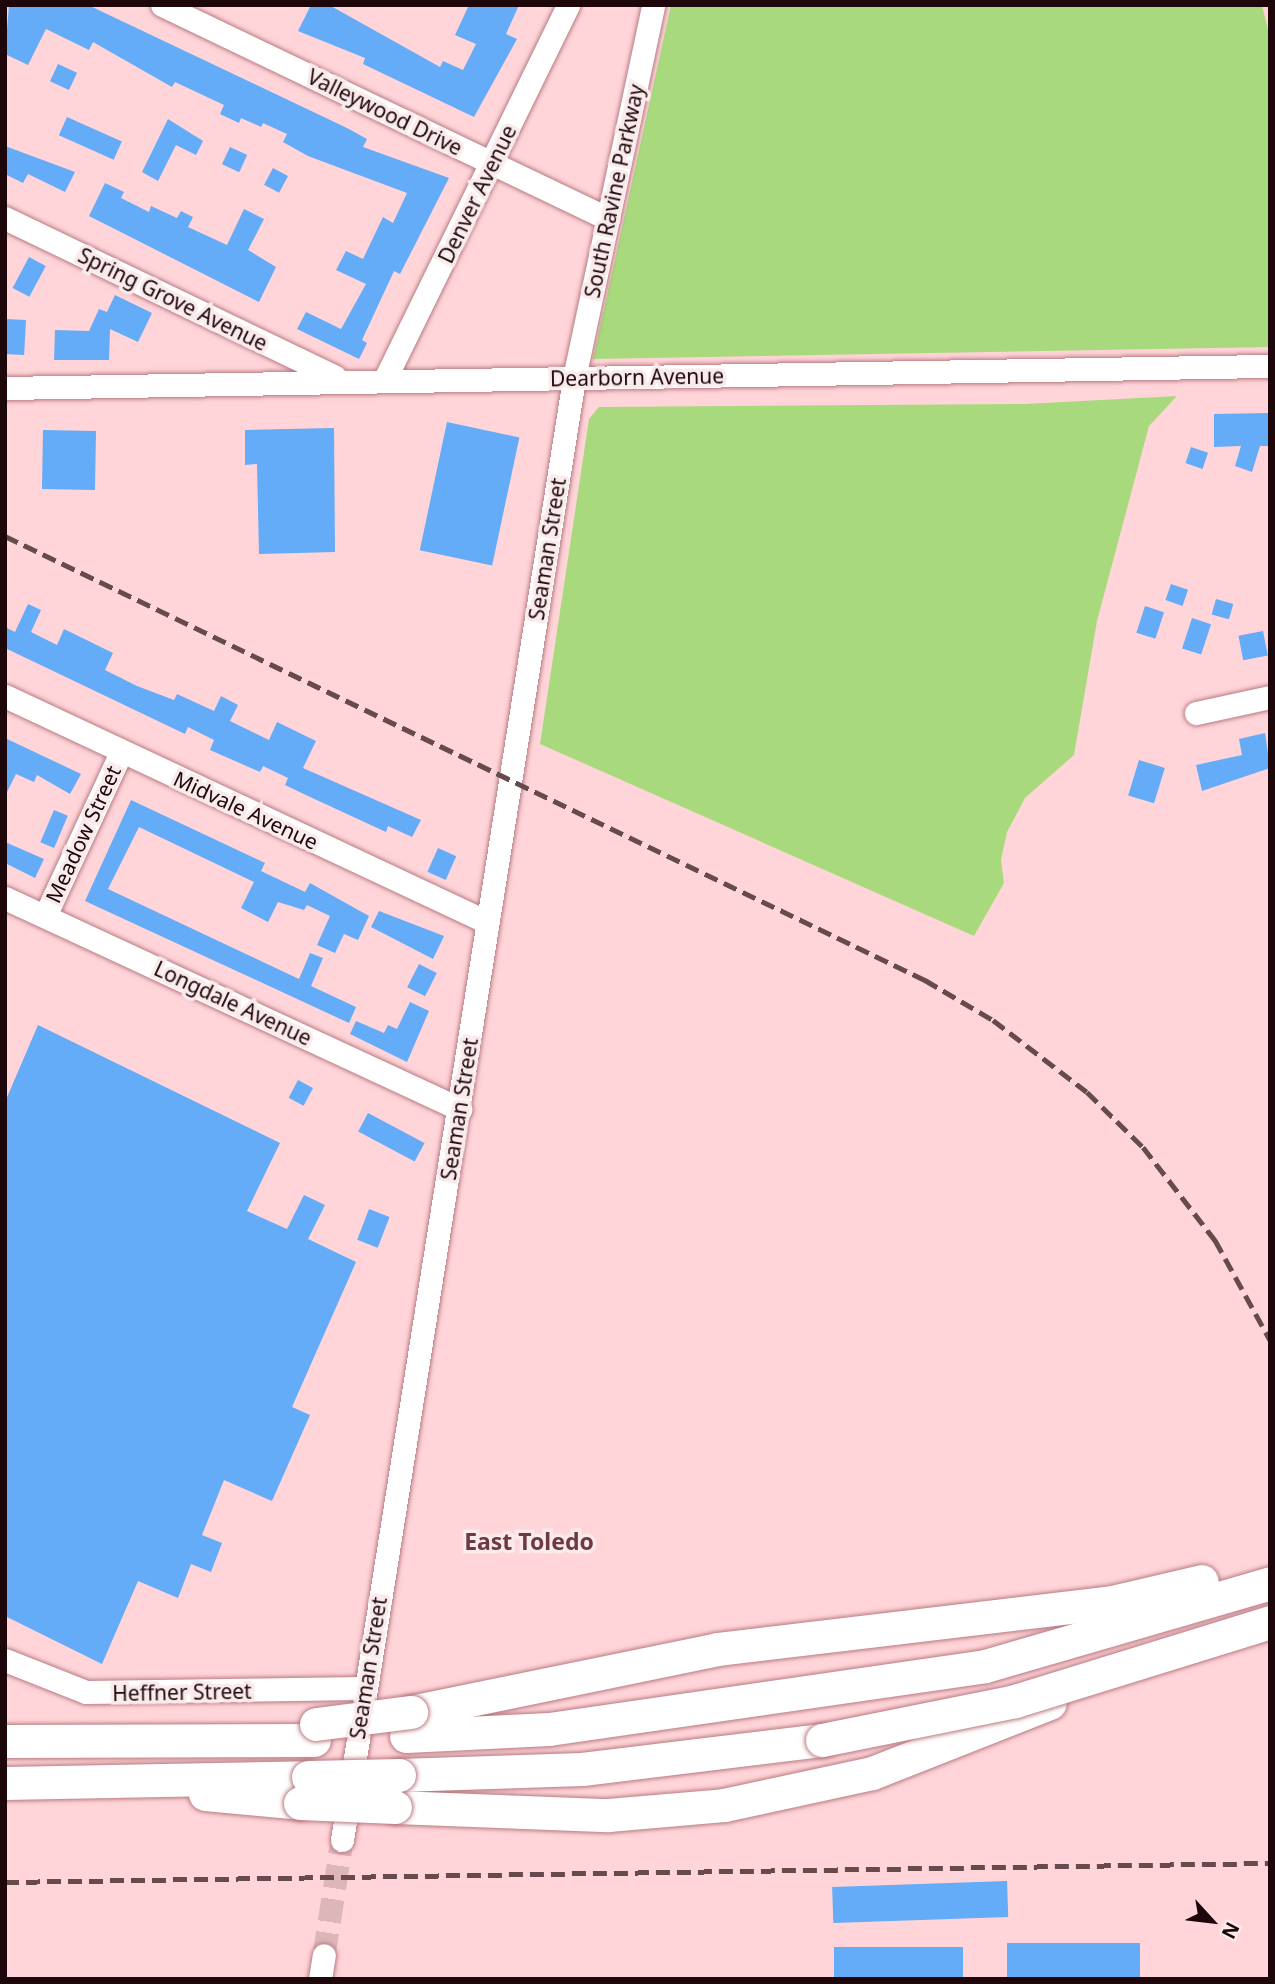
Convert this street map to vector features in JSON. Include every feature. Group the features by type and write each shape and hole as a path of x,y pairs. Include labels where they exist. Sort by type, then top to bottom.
{"highway":[{"path":"5,1741 310,1735 409,1724 718,1649 1112,1602 1270,1563"},
{"path":"409,1724 549,1729 799,1696 985,1666 1270,1583"},
{"path":"5,1783 130,1780 304,1790 397,1791 608,1815 684,1811 799,1792 903,1762 1270,1615"},
{"path":"397,1791 822,1740 1015,1701 1270,1622"}],"street":[{"name":"Valleywood Drive","path":"162,5 608,219"},
{"name":"Denver Avenue","path":"384,382 568,5"},
{"name":"South Ravine Parkway","path":"574,377 653,5"},
{"name":"Spring Grove Avenue","path":"5,218 341,380"},
{"name":"Dearborn Avenue","path":"5,388 341,380 384,382 1270,366"},
{"name":"Seaman Street","path":"342,1840 574,377"},
{"name":"Midvale Avenue","path":"5,696 487,922"},
{"path":"1196,713 1270,697"},
{"name":"Meadow Street","path":"45,916 121,752"},
{"name":"Longdale Avenue","path":"5,898 460,1109"},
{"name":"Heffner Street","path":"5,1660 86,1692 364,1688"},
{"path":"320,1979 324,1955"}],"green space":[{"path":"671,5 1262,5 1270,38 1270,347 593,359"},
{"path":"1177,396 1149,426 1097,621 1074,755 1025,798 1007,832 1001,860 1004,883 974,936 540,744 589,419 599,407 1025,404"}],"building":[{"path":"9,5 88,5 347,128 367,139 363,147 449,178 400,274 394,271 362,340 367,343 359,359 297,329 306,312 341,329 366,284 336,270 346,251 363,259 383,217 393,223 407,193 308,156 283,142 287,134 263,123 261,127 241,118 239,123 220,114 224,105 175,82 172,87 93,42 89,50 46,29 28,65 5,54"},
{"path":"311,5 329,5 440,67 443,61 463,70 476,44 455,35 469,5 519,5 506,34 517,39 474,117 363,64 365,58 298,31"},
{"path":"58,64 77,73 69,90 50,81"},
{"path":"67,117 122,141 114,160 59,135"},
{"path":"168,119 203,141 196,155 176,145 158,181 142,172"},
{"path":"5,146 75,172 65,192 28,174 23,183 5,174"},
{"path":"230,147 247,155 239,172 222,164"},
{"path":"273,168 288,176 279,193 264,185"},
{"path":"105,183 124,192 121,198 149,212 151,206 177,218 181,211 193,217 188,227 227,245 244,209 264,219 248,250 276,267 259,302 89,216"},
{"path":"29,257 46,266 29,297 13,288"},
{"path":"115,295 152,313 138,342 110,329 109,360 54,360 55,330 89,331 99,309 107,312"},
{"path":"5,319 26,320 24,355 5,354"},
{"path":"1270,413 1270,446 1260,446 1252,472 1235,466 1241,446 1214,447 1214,414"},
{"path":"447,422 519,437 492,566 420,550"},
{"path":"334,428 335,552 259,554 257,464 245,465 245,430"},
{"path":"43,430 96,431 95,490 42,489"},
{"path":"1191,447 1208,453 1202,469 1185,463"},
{"path":"1171,584 1188,590 1182,606 1165,600"},
{"path":"1216,599 1233,604 1229,619 1212,614"},
{"path":"28,604 41,610 31,632 57,645 64,629 113,653 105,670 137,686 174,700 177,694 214,711 221,696 238,705 230,721 269,740 277,722 316,741 303,768 421,820 412,837 388,826 386,832 308,796 285,785 288,778 263,766 260,772 210,750 214,740 188,727 185,734 5,648 5,627 15,632"},
{"path":"1145,606 1164,612 1155,639 1136,633"},
{"path":"1192,618 1211,624 1201,655 1182,648"},
{"path":"1263,631 1268,656 1243,660 1238,636"},
{"path":"1265,733 1270,768 1202,791 1196,765 1242,755 1239,739"},
{"path":"5,738 81,774 70,794 37,775 34,782 16,774 5,796"},
{"path":"1139,760 1165,768 1154,803 1128,795"},
{"path":"131,800 265,863 261,871 305,892 310,883 369,916 358,940 344,934 335,953 317,945 330,916 307,905 304,910 278,902 268,922 241,908 254,882 139,827 108,889 299,979 310,953 323,958 311,986 356,1007 349,1023 85,901"},
{"path":"54,810 68,816 54,848 40,842"},
{"path":"5,842 44,859 35,878 5,863"},
{"path":"438,848 456,856 446,880 427,872"},
{"path":"379,911 444,936 433,959 371,927"},
{"path":"419,964 437,973 425,996 407,987"},
{"path":"410,1002 429,1011 407,1062 350,1034 356,1021 384,1033 388,1025 397,1029"},
{"path":"38,1025 280,1143 247,1211 287,1229 304,1195 325,1205 308,1239 356,1262 292,1407 310,1415 272,1501 224,1480 202,1535 222,1543 211,1572 191,1564 178,1598 138,1581 102,1664 5,1616 5,1102"},
{"path":"298,1080 313,1088 304,1106 289,1098"},
{"path":"368,1113 425,1143 415,1162 358,1132"},
{"path":"369,1209 390,1217 378,1248 357,1240"},
{"path":"1007,1881 1008,1917 833,1923 832,1887"},
{"path":"1007,1943 1140,1943 1140,1979 1007,1979"},
{"path":"834,1947 963,1947 963,1979 834,1979"}],"tunnel":[{"path":"324,1955 342,1840"}],"railway":[{"path":"5,536 925,980 993,1020 1087,1092 1143,1147 1215,1240 1270,1340"},
{"path":"5,1882 1270,1863"}],"district":[{"name":"East Toledo","path":"529,1541"}]}
